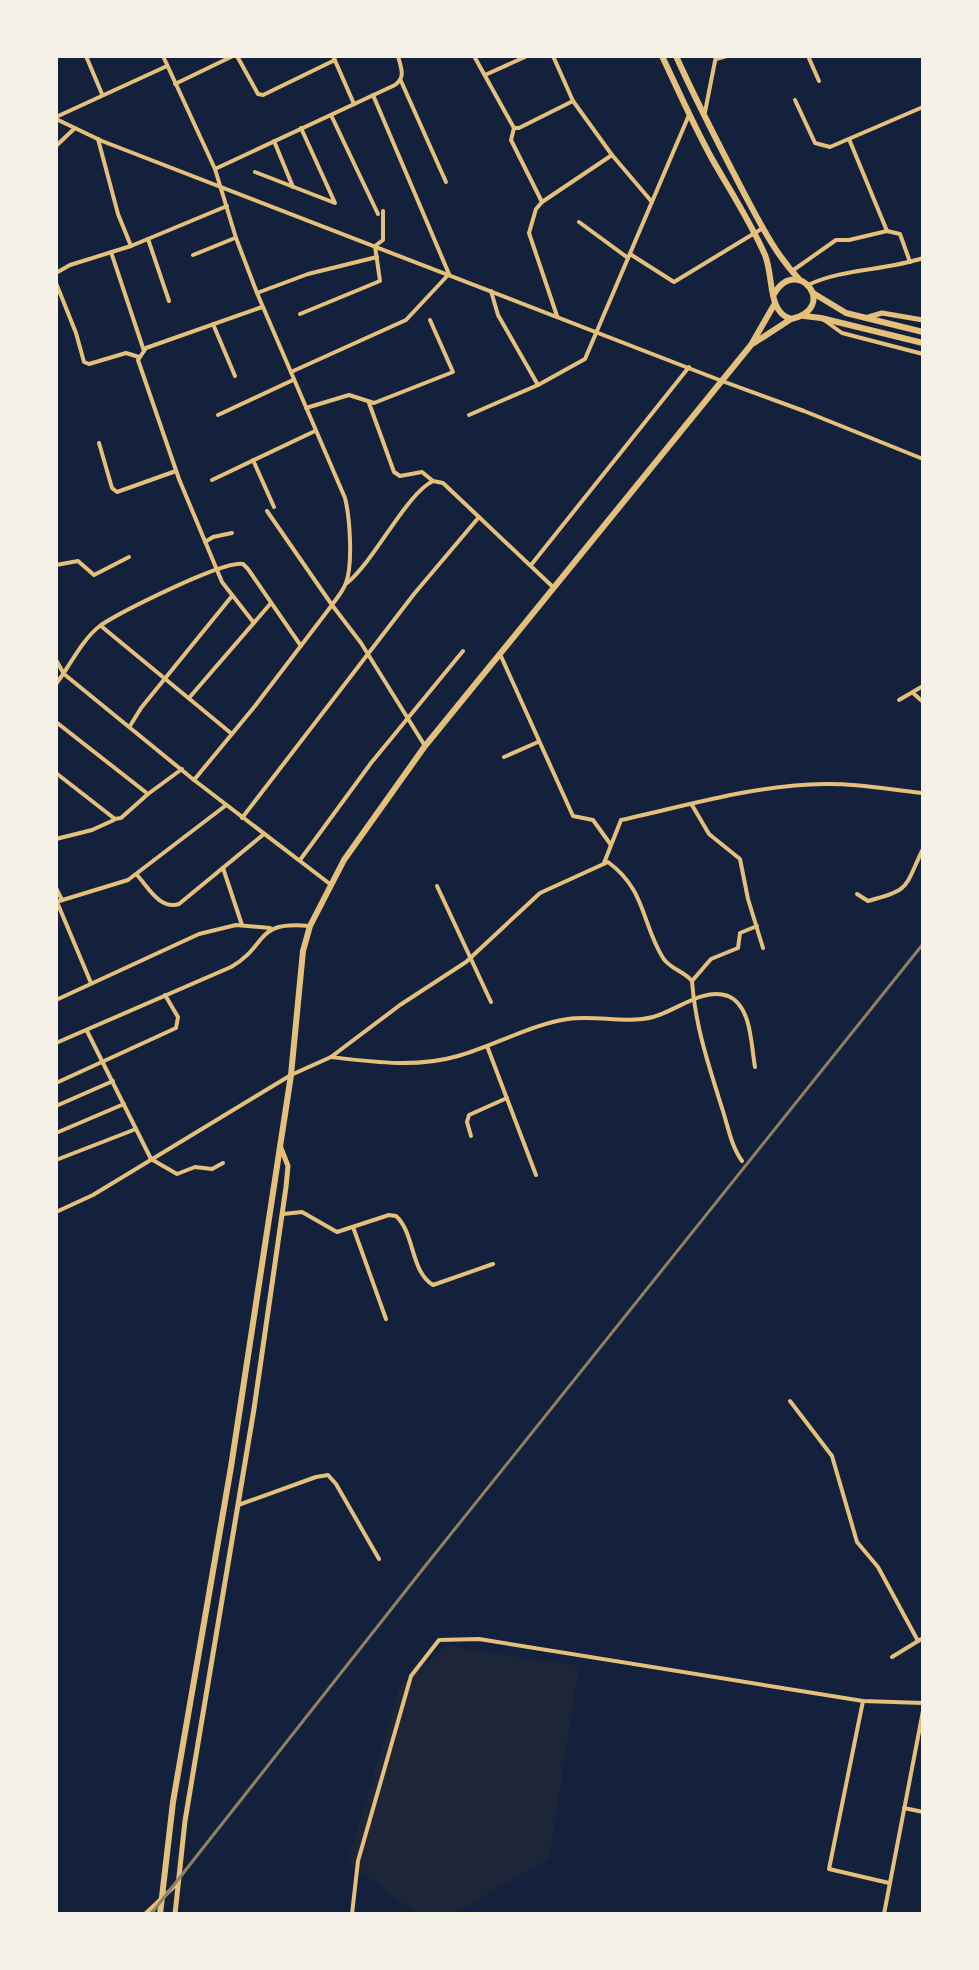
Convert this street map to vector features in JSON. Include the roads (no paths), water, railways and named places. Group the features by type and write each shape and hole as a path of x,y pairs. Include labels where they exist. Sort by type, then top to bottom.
{"highway":[{"path":"160,1914 173,1802 231,1467 291,1075 300,975 310,926 330,884 359,838 425,746 751,345 774,305 768,264 689,115 662,56"},
{"path":"676,56 704,117 763,228 791,271 813,293 846,313 923,332"},
{"path":"774,294 779,285 799,279"},
{"path":"804,316 812,306 813,293"},
{"path":"774,305 784,317 791,319"},
{"path":"751,345 791,319 804,316 923,343"}],"street":[{"path":"86,56 103,95"},
{"path":"163,56 215,169 262,307 347,508 346,584"},
{"path":"175,84 235,56 253,89 263,95 334,58 354,104"},
{"path":"398,56 403,75 401,81 446,182"},
{"path":"474,56 514,128 511,140 542,202"},
{"path":"485,76 527,56"},
{"path":"553,56 573,101 652,203"},
{"path":"704,117 716,58 727,56"},
{"path":"808,56 819,81"},
{"path":"56,118 167,66"},
{"path":"215,169 401,81"},
{"path":"373,95 449,274"},
{"path":"795,100 815,143 830,147 923,107"},
{"path":"514,128 573,101"},
{"path":"331,115 381,212 383,240 375,246"},
{"path":"469,415 582,362 689,115"},
{"path":"56,118 98,139 923,459"},
{"path":"56,146 75,128"},
{"path":"255,172 335,203 301,128"},
{"path":"98,139 118,214 131,246"},
{"path":"849,139 887,231"},
{"path":"274,141 293,187"},
{"path":"557,316 529,233 536,209 612,155"},
{"path":"56,273 227,206"},
{"path":"579,222 674,282 763,228"},
{"path":"791,271 831,242 887,231 900,234 910,262"},
{"path":"193,255 236,238"},
{"path":"148,239 169,301"},
{"path":"300,314 377,284 381,275 375,246"},
{"path":"111,252 144,351"},
{"path":"257,293 317,271 377,257"},
{"path":"808,285 834,275 887,269 923,258"},
{"path":"291,372 406,320 449,274"},
{"path":"56,283 84,362 89,364 126,353 139,357"},
{"path":"491,291 498,315 538,385"},
{"path":"254,623 216,570 176,471 139,367 139,357 144,351 262,307"},
{"path":"863,318 882,313 923,320"},
{"path":"821,318 842,333 923,354"},
{"path":"306,408 349,395 369,403 453,372 430,320"},
{"path":"213,324 235,376"},
{"path":"531,565 689,367"},
{"path":"218,415 293,380"},
{"path":"369,403 394,472 400,476 422,472 433,481 443,483 554,588"},
{"path":"212,480 315,431"},
{"path":"99,443 112,488 117,492 176,471"},
{"path":"253,460 274,507"},
{"path":"194,780 301,646 346,584 362,569 412,500 426,484 433,481"},
{"path":"267,511 368,654 425,746"},
{"path":"242,818 368,654 479,517"},
{"path":"205,542 232,533"},
{"path":"56,565 78,561 94,575 129,557"},
{"path":"56,684 60,671 101,626 180,585 233,563 243,564 301,646"},
{"path":"129,727 232,596"},
{"path":"189,698 271,603"},
{"path":"101,626 232,734"},
{"path":"299,861 344,797 463,651"},
{"path":"500,654 573,816 593,820 611,845"},
{"path":"56,660 60,671 225,805 330,884"},
{"path":"899,700 923,686"},
{"path":"913,692 923,702"},
{"path":"56,722 148,794"},
{"path":"504,757 538,742"},
{"path":"56,839 92,830 121,818 182,769"},
{"path":"56,773 115,819"},
{"path":"604,863 621,820 692,805 713,797 814,784 923,793"},
{"path":"58,901 117,885 137,875 225,805"},
{"path":"692,805 709,834 740,859 763,948"},
{"path":"137,875 162,903 172,906 186,899 264,834"},
{"path":"857,894 868,901 898,893 908,881 923,849"},
{"path":"57,1210 93,1195 291,1075 331,1057 471,957 540,893 604,863 610,864 637,893 653,939 665,961 692,981"},
{"path":"223,868 242,925"},
{"path":"437,886 491,1002"},
{"path":"56,888 58,901 91,983"},
{"path":"56,1000 182,940 226,926 310,926"},
{"path":"742,1161 734,1146 708,1062 692,1001 692,981 711,959 738,948 739,934 757,926"},
{"path":"56,1043 237,964 272,928"},
{"path":"56,1083 176,1028 178,1017 165,995"},
{"path":"331,1057 418,1063 458,1056 569,1018 653,1017 692,1001 721,995 739,1005 747,1021 755,1067"},
{"path":"87,1031 151,1159 177,1174 195,1167 212,1169 223,1163"},
{"path":"487,1046 536,1175"},
{"path":"56,1106 113,1081"},
{"path":"471,1136 467,1122 469,1115 507,1098"},
{"path":"56,1133 124,1104"},
{"path":"56,1160 136,1129"},
{"path":"175,1914 190,1791 282,1214 288,1166 280,1147"},
{"path":"282,1214 302,1212 334,1232 389,1215 400,1219 424,1278 433,1285 493,1264"},
{"path":"353,1227 386,1319"},
{"path":"790,1401 832,1456 857,1542 878,1567 921,1639 892,1657"},
{"path":"238,1505 328,1475 379,1559"},
{"path":"352,1914 358,1861 411,1676 439,1640 479,1639 863,1701 923,1703"},
{"path":"863,1701 829,1869 889,1883"},
{"path":"884,1914 923,1711"},
{"path":"904,1808 923,1812"},
{"path":"145,1914 178,1883"}],"railway":[{"path":"151,1914 923,944"}]}
